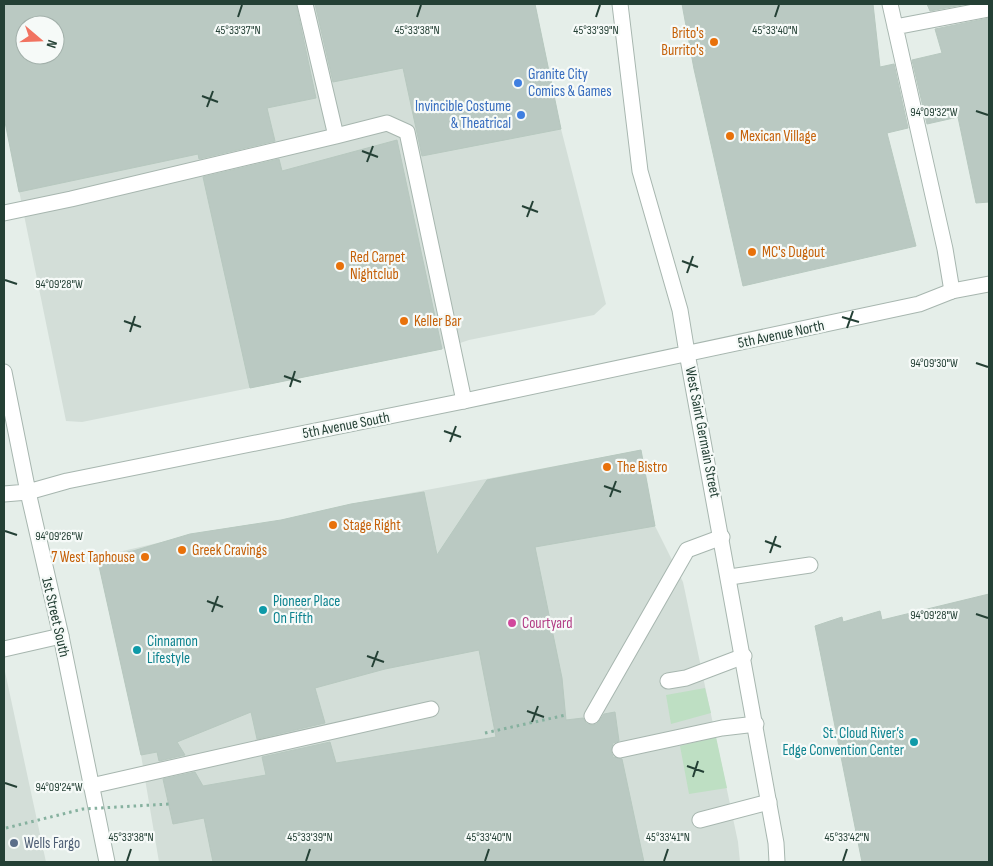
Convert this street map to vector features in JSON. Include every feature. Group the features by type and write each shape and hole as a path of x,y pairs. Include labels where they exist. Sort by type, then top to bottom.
{"street":[{"path":"305,4 336,136"},
{"name":"West Saint Germain Street","path":"620,4 640,171 680,310 756,724 776,843 777,862"},
{"path":"890,4 945,249 952,291"},
{"path":"895,27 989,9"},
{"path":"4,213 71,199 387,123 407,132 464,401"},
{"name":"5th Avenue North","path":"687,353 919,304 952,291 989,284"},
{"name":"5th Avenue South","path":"4,494 28,492 68,482 687,353"},
{"name":"1st Street South","path":"4,372 107,862"},
{"path":"594,712 686,550 722,537"},
{"path":"730,577 810,565"},
{"path":"4,649 61,636"},
{"path":"668,681 686,678 744,656"},
{"path":"91,786 431,709"},
{"path":"620,750 722,728 756,724"},
{"path":"700,820 769,802"}],"path":[{"path":"485,733 594,712"},
{"path":"6,828 83,809 169,804"}],"shaded area":[{"path":"4,4 535,4 561,129 606,304 594,315 469,340 442,349 82,422 66,421 4,117"},
{"path":"641,450 655,526 683,582 738,842 740,862 159,862 141,755 97,557 209,531 281,520 351,504"},
{"path":"4,667 46,862 4,862"}],"green space":[{"path":"705,688 711,713 671,724 666,695"},
{"path":"716,737 727,788 689,794 680,746"}],"building":[{"path":"4,4 296,4 316,98 267,108 275,141 199,159 198,154 19,192 4,117"},
{"path":"315,4 535,4 561,129 422,156 403,68 333,82"},
{"path":"682,4 873,4 880,67 894,64 908,128 887,133 916,246 743,286 694,69"},
{"path":"927,4 967,4 930,11"},
{"path":"989,18 989,202 976,203 958,117 927,124 912,60 942,53 935,29"},
{"name":"Red Carpet Nightclub","path":"397,140 442,349 250,388 203,177 279,159 282,171"},
{"path":"641,450 655,526 535,547 562,678 566,720 583,718 587,724 593,725 597,724 604,714 615,712 619,741 613,743 611,751 613,757 622,759 644,862 213,862 204,818 173,824 163,779 195,772 203,786 266,775 262,757 330,742 336,763 496,737 479,650 385,669 315,688 325,723 257,739 251,712 177,742 185,755 159,761 157,752 141,755 97,557 133,551 190,534 281,520 351,504 424,492 437,555 487,480"},
{"name":"St. Cloud River’s Edge Convention Center","path":"989,594 989,862 862,862 815,626 842,617 843,622 880,611 882,620"}],"place":[{"name":"Brito's Burrito's","path":"714,42"},
{"name":"Granite City Comics & Games","path":"518,83"},
{"name":"Invincible Costume & Theatrical","path":"521,115"},
{"name":"Mexican Village","path":"730,136"},
{"name":"MC's Dugout","path":"752,252"},
{"name":"Red Carpet Nightclub","path":"340,266"},
{"name":"Keller Bar","path":"404,321"},
{"name":"The Bistro","path":"607,467"},
{"name":"Stage Right","path":"333,525"},
{"name":"Greek Cravings","path":"182,550"},
{"name":"7 West Taphouse","path":"145,557"},
{"name":"Pioneer Place On Fifth","path":"263,610"},
{"name":"Courtyard","path":"512,623"},
{"name":"Cinnamon Lifestyle","path":"137,650"},
{"name":"St. Cloud River’s Edge Convention Center","path":"914,742"},
{"name":"Wells Fargo","path":"14,843"}]}
